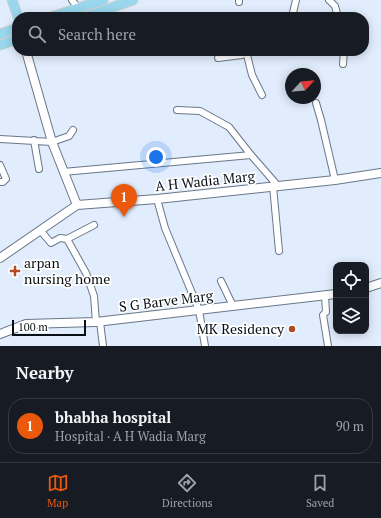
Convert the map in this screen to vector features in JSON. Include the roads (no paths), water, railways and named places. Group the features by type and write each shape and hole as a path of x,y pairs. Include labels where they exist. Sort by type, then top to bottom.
{"main road":[{"path":"12,0 16,12"},
{"path":"66,12 103,0"},
{"path":"98,12 133,0"},
{"path":"0,34 12,30"},
{"path":"0,45 12,41"}],"street":[{"path":"72,0 78,8"},
{"path":"293,12 296,0"},
{"path":"329,0 335,6 337,12"},
{"path":"0,258 76,205 52,142 27,56"},
{"path":"218,58 234,56"},
{"path":"246,56 252,75 262,95"},
{"path":"343,64 344,56"},
{"path":"316,104 334,180"},
{"path":"177,110 200,111 229,127 276,186 279,251"},
{"path":"0,139 52,142 69,136 73,130"},
{"path":"34,140 39,169"},
{"path":"63,172 252,155"},
{"path":"0,165 6,178 6,180 0,182"},
{"name":"A H Wadia Marg","path":"76,205 157,199 334,180 381,173"},
{"path":"157,199 165,228 198,310 205,346"},
{"path":"40,230 51,243 60,238 67,239 94,225"},
{"path":"67,239 86,273 94,296 103,346"},
{"path":"221,282 233,306"},
{"path":"369,287 381,282"},
{"name":"S G Barve Marg","path":"0,334 26,324 98,322 333,294"},
{"path":"325,295 327,308 323,315 328,346"}],"place":[{"name":"bhabha hospital","path":"124,217"},
{"name":"arpan nursing home","path":"15,271"},
{"name":"MK Residency","path":"292,329"}]}
